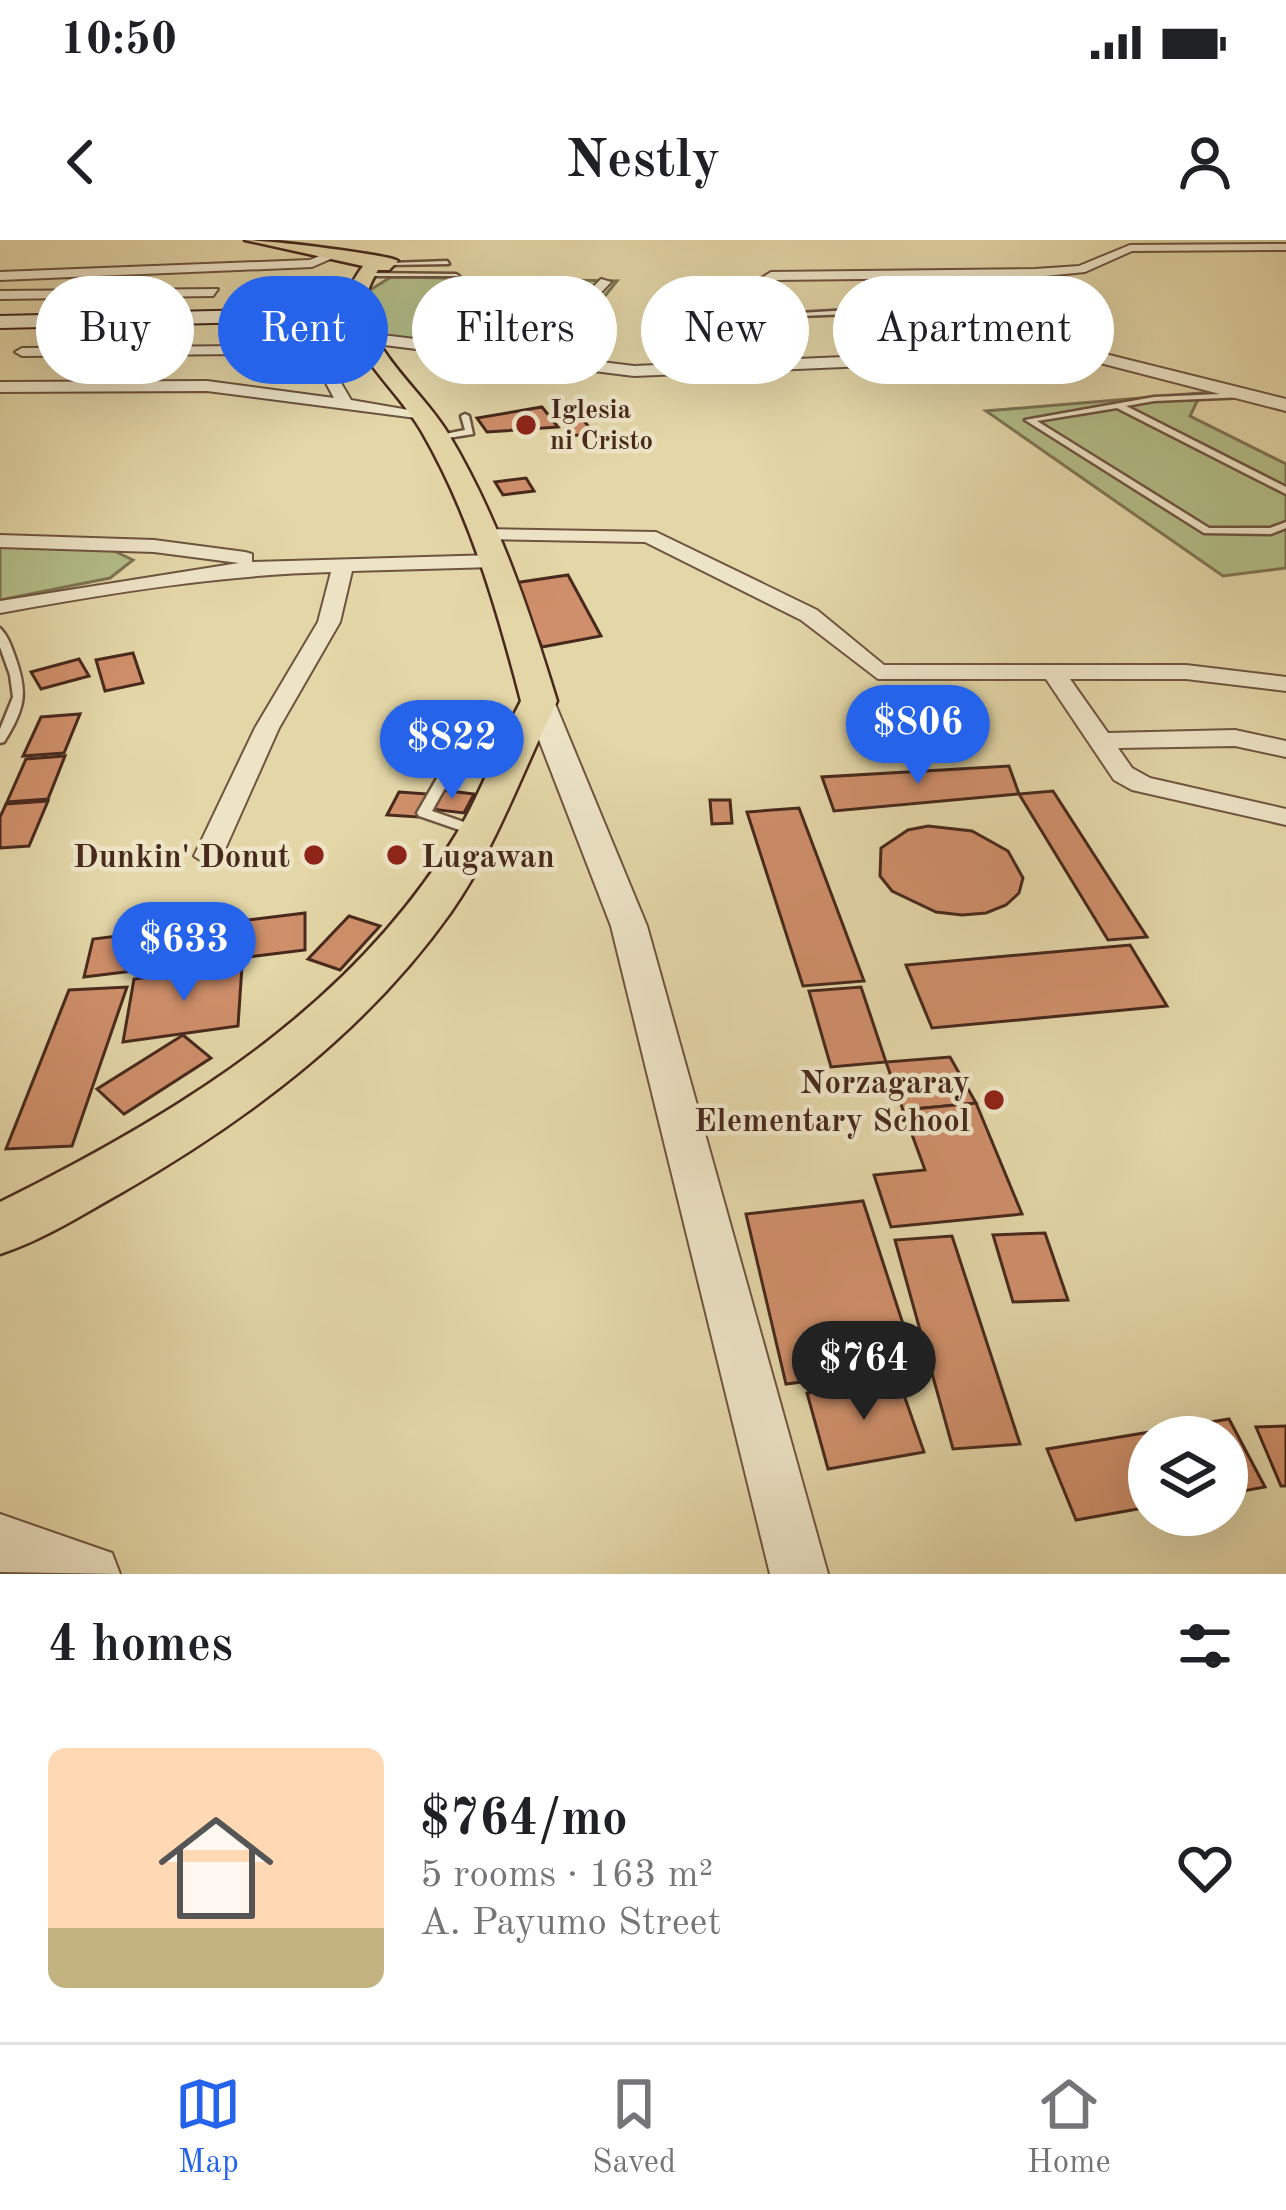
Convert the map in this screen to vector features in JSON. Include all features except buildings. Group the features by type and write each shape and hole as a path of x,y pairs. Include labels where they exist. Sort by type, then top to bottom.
{"main road":[{"path":"254,240 363,263 403,240"},
{"path":"361,276 363,263"},
{"path":"194,317 218,317"},
{"path":"0,322 36,321"},
{"path":"0,1230 120,1171 249,1087 355,998 409,941 480,832 508,761 539,701 490,549 431,426 388,366"}],"street":[{"path":"776,276 1035,274 1081,269 1130,248 1286,247"},
{"path":"131,254 145,268"},
{"path":"4,271 363,263"},
{"path":"213,317 213,292 228,268"},
{"path":"0,295 213,292"},
{"path":"0,376 36,336"},
{"path":"22,352 262,352 325,367 346,406"},
{"path":"809,364 932,355 1077,352 1286,405"},
{"path":"0,387 207,386 346,406 431,426"},
{"path":"0,607 131,583 251,568 343,566 649,536 809,615 878,672 1186,671 1286,683"},
{"path":"0,542 154,546 256,559 490,549"},
{"path":"131,583 158,567 163,556 154,546"},
{"path":"208,856 267,728 329,622 343,566"},
{"path":"1054,673 1123,774 1141,784 1286,817"},
{"path":"539,701 629,926 799,1574"},
{"path":"1101,741 1235,738 1286,749"},
{"path":"0,1544 91,1574"}],"lane":[{"path":"363,263 448,263"},
{"path":"363,263 456,275"},
{"path":"1244,394 1117,404 1029,420 1207,531 1271,531 1286,525"},
{"path":"1117,404 1286,491"},
{"path":"431,426 470,432 465,416"},
{"path":"0,631 22,698 0,739"}],"green space":[{"path":"412,277 412,342 388,338 388,279"},
{"path":"1201,393 1190,416 1286,464 1286,568 1223,576 986,411"},
{"path":"0,547 112,550 133,560 110,578 0,600"}],"place":[{"name":"Iglesia ni Cristo","path":"526,425"},
{"name":"Dunkin' Donut","path":"314,855"},
{"name":"Lugawan","path":"397,855"},
{"name":"Norzagaray Elementary School","path":"994,1100"}]}
